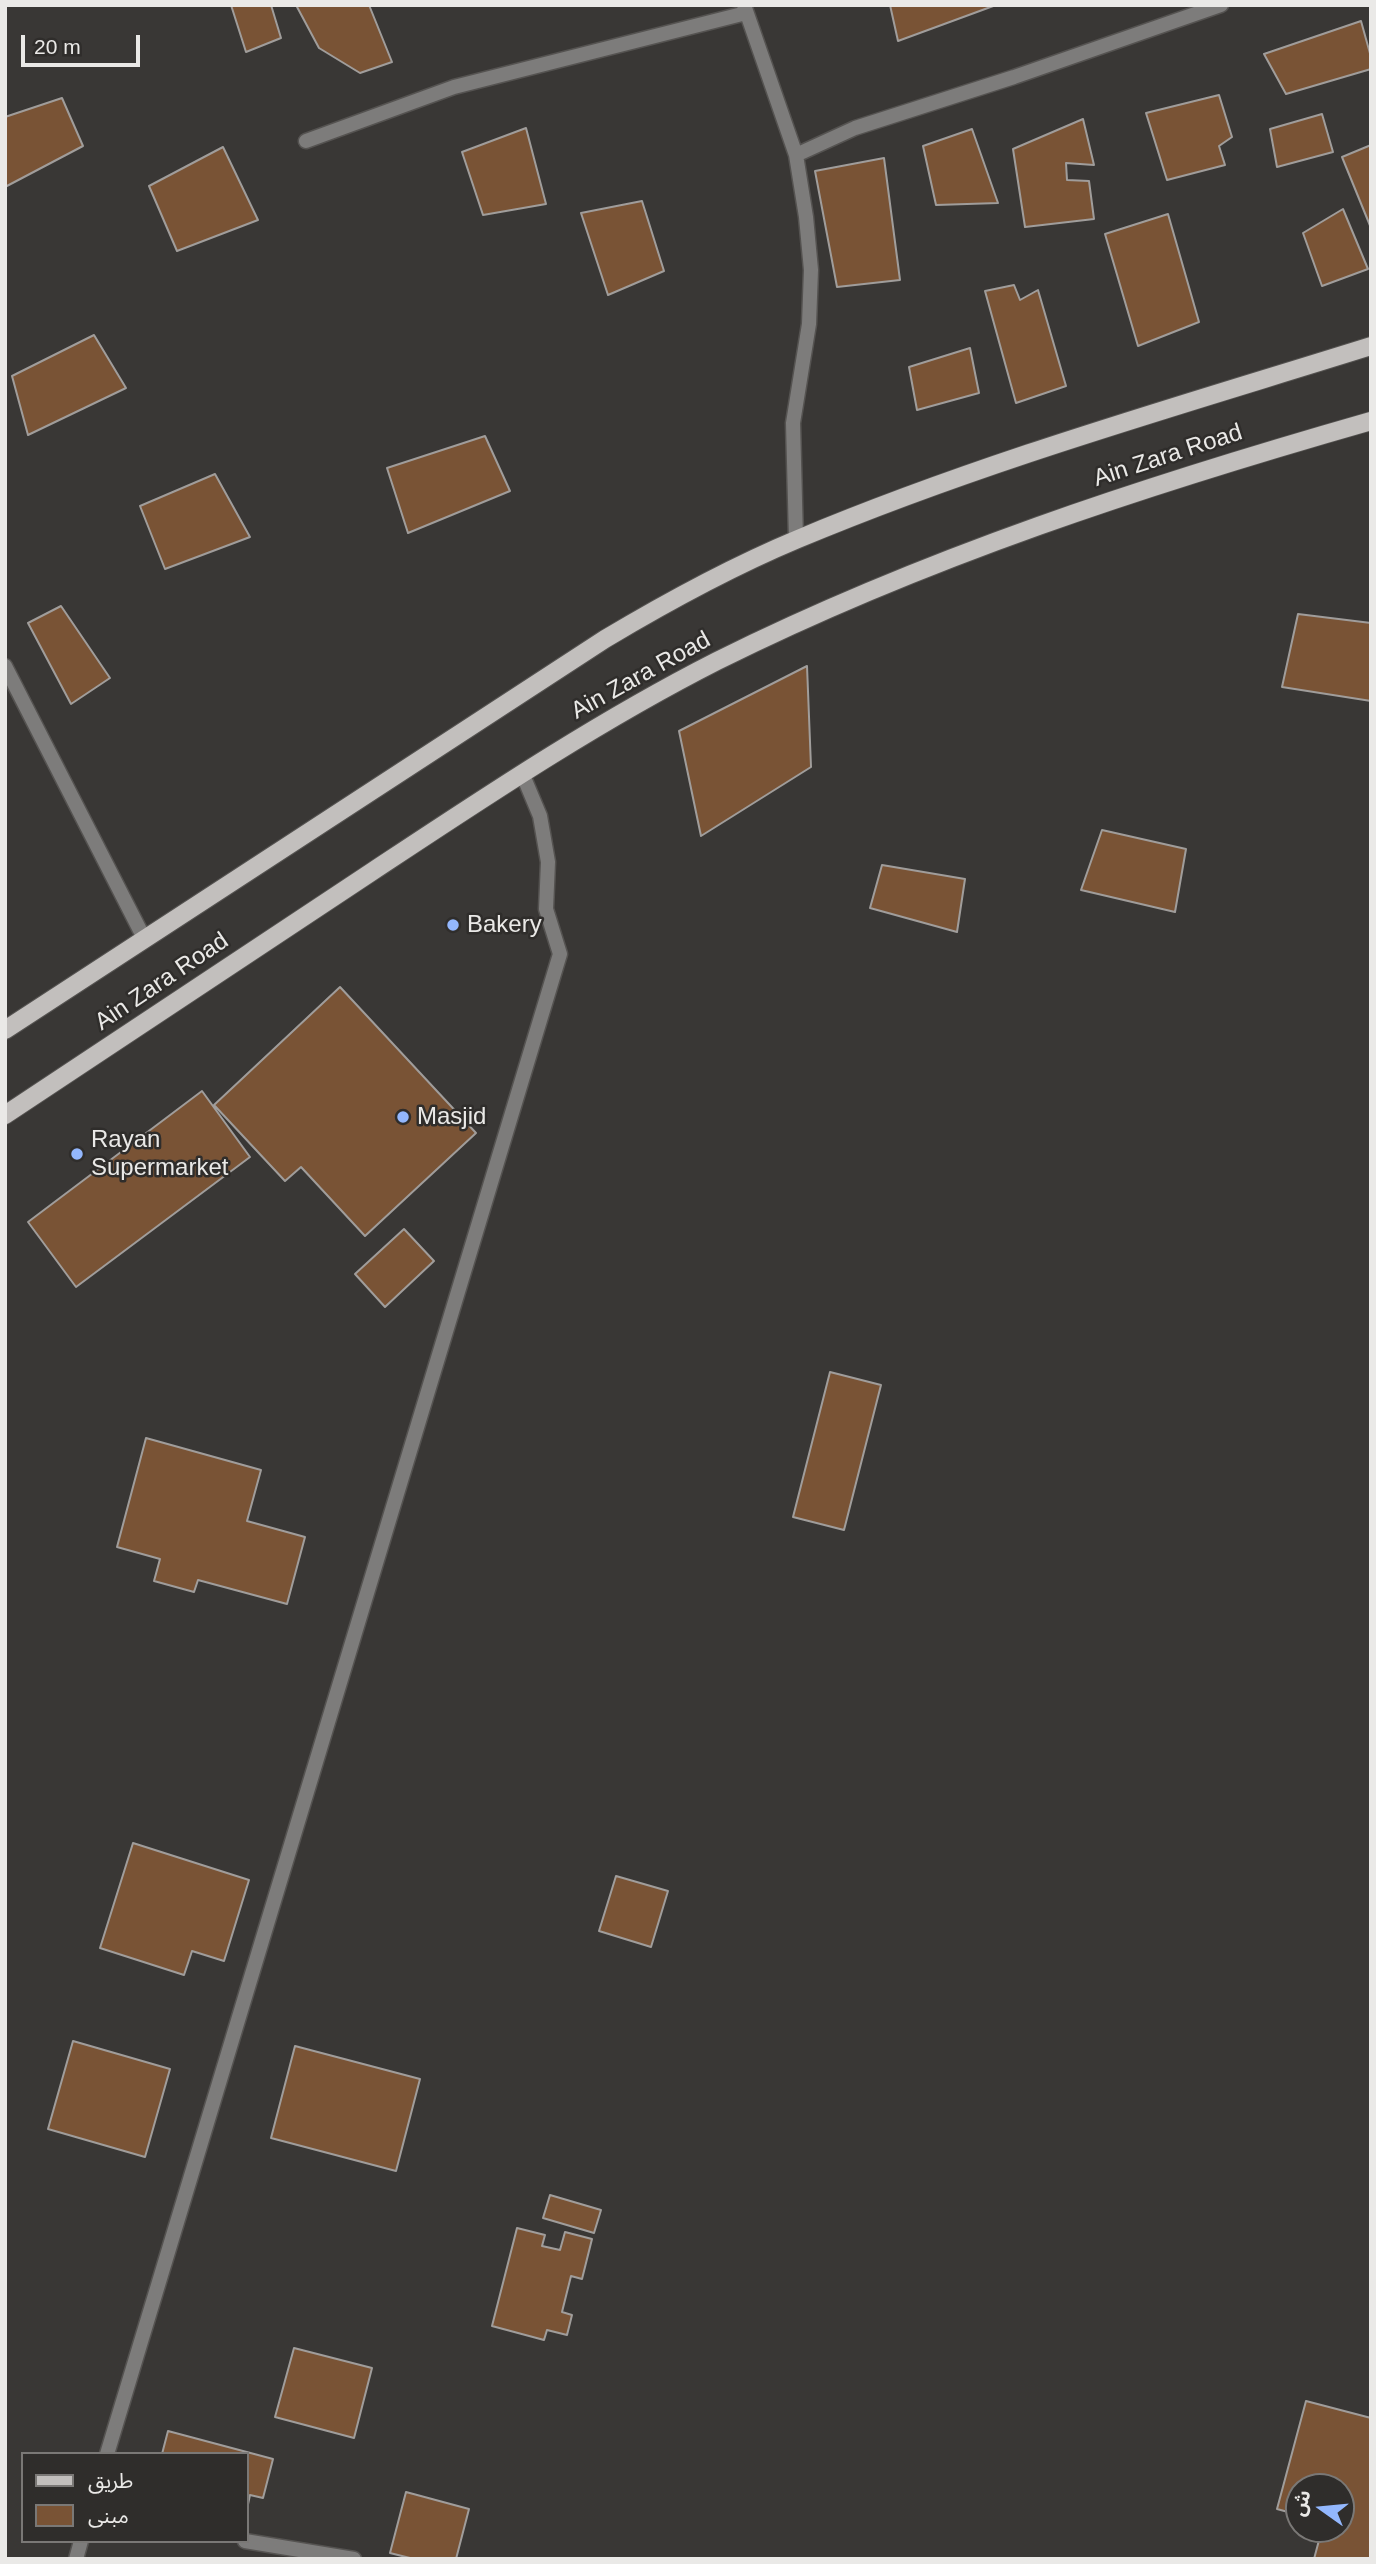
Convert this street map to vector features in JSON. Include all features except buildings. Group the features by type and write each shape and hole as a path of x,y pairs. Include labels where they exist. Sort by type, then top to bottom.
{"main road":[{"name":"Ain Zara Road","path":"5,1030 605,639 673,599 796,539 1028,453 1371,346"},
{"name":"Ain Zara Road","path":"5,1115 522,773 624,711 716,662 816,614 914,572 1116,498 1371,421"}],"street":[{"path":"796,155 855,128 1014,77 1221,5"},
{"path":"306,141 454,88 745,9 796,155 806,217 811,270 809,324 793,423 796,539"},
{"path":"5,666 144,938"},
{"path":"108,2452 560,954 547,909 548,862 540,816 522,773"},
{"path":"248,2541 354,2559"}],"place":[{"name":"Bakery","path":"453,925"},
{"name":"Masjid","path":"403,1117"},
{"name":"Rayan Supermarket","path":"77,1154"}]}
